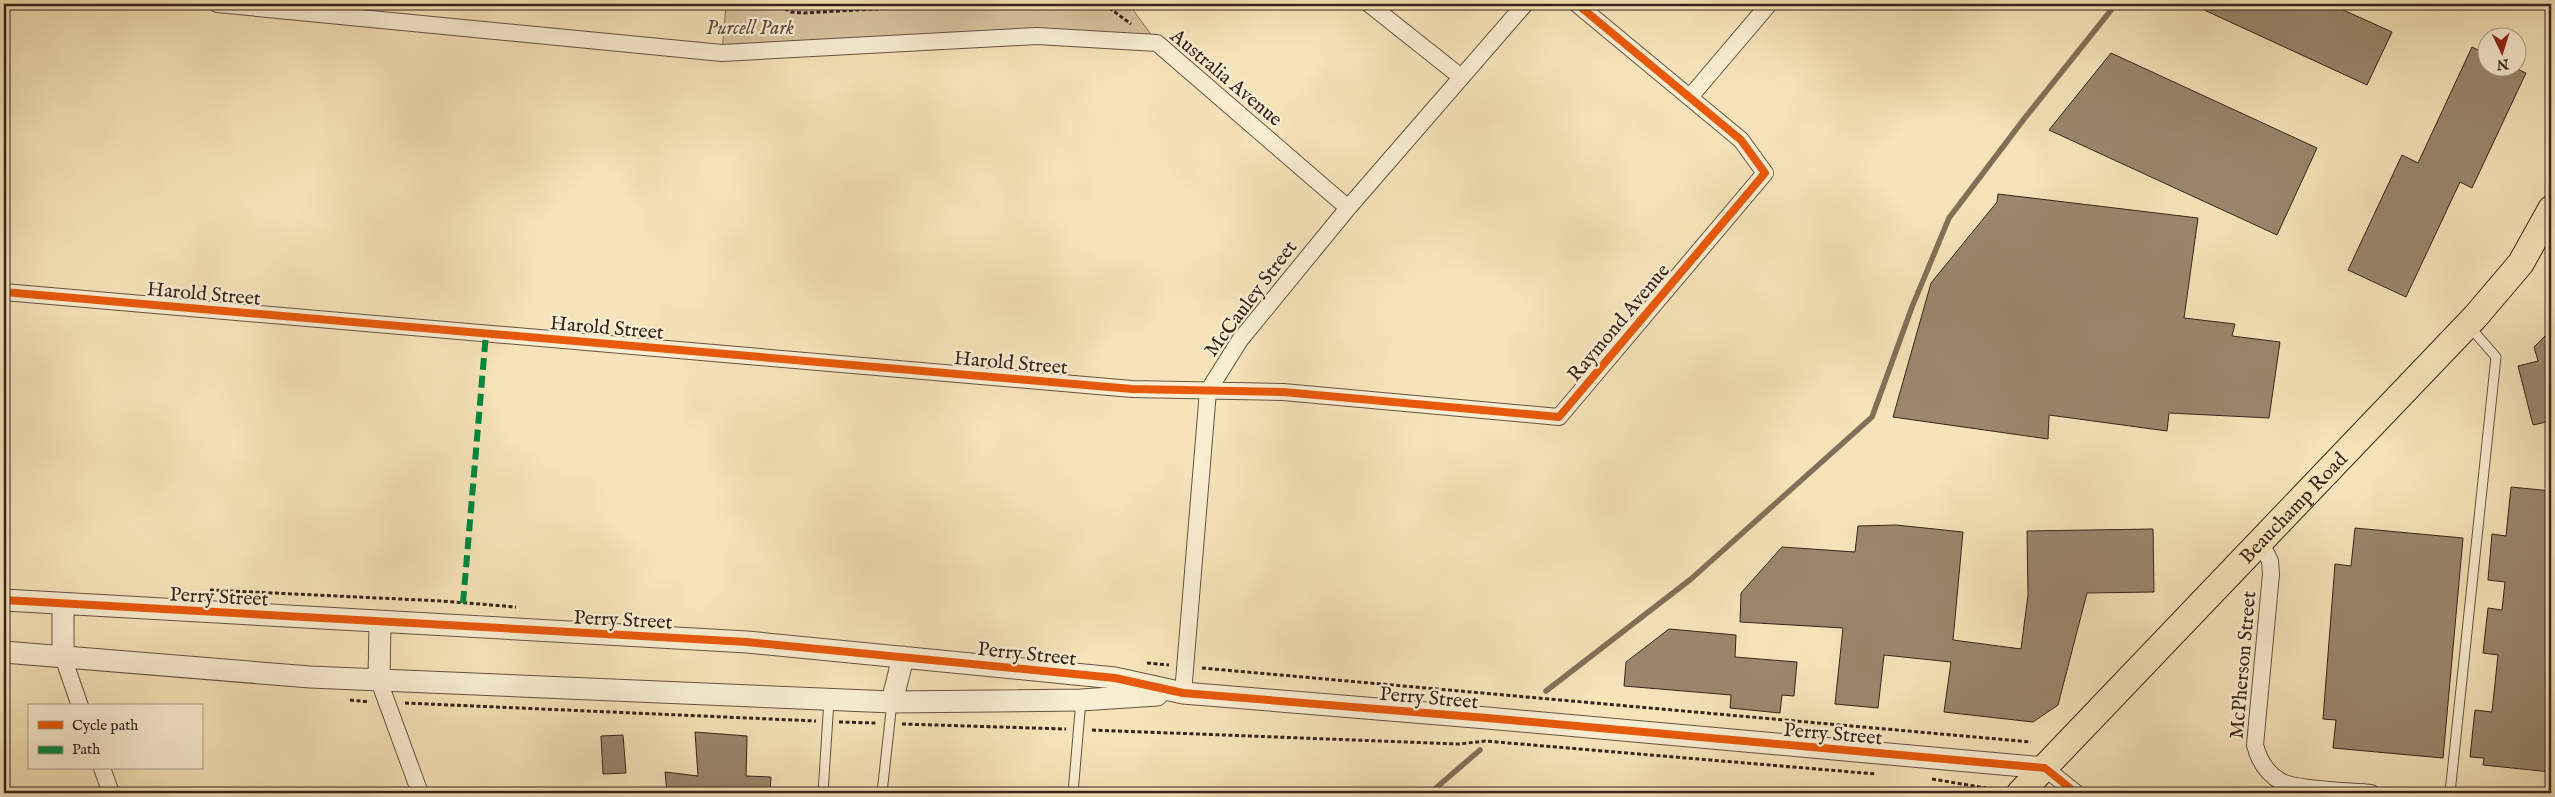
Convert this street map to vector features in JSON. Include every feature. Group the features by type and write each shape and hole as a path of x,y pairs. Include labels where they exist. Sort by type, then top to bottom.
{"main road":[{"name":"Beauchamp Road","path":"2020,793 2468,325 2521,263 2551,209"}],"street":[{"name":"Australia Avenue","path":"217,4 722,53 1037,36 1157,43 1348,208"},
{"path":"1369,4 1461,77"},
{"name":"McCauley Street","path":"1183,693 1208,391 1240,340 1348,208 1525,4"},
{"name":"Raymond Avenue","path":"1208,391 1283,392 1559,417 1764,173 1741,140 1577,4"},
{"path":"1690,97 1769,4"},
{"name":"Harold Street","path":"4,292 1112,387 1208,391"},
{"name":"McPherson Street","path":"2261,543 2270,561 2271,574 2255,745 2258,758 2270,773 2283,782 2371,793"},
{"name":"Perry Street","path":"4,600 747,642 1115,678 1183,693 1477,717 2045,768"},
{"path":"63,604 63,656 79,704"},
{"path":"380,622 379,680 420,793"},
{"name":"Perry Street","path":"4,652 310,678 829,700 892,702 1081,700 1183,693"},
{"path":"892,702 903,657"},
{"path":"2045,768 2076,793"},
{"path":"103,770 111,793"}],"lane":[{"path":"2450,793 2496,357 2468,325"},
{"path":"823,793 829,700"},
{"path":"1073,793 1081,700"},
{"path":"882,793 892,702"}],"path":[{"path":"781,4 782,7 791,12 804,13 963,4"},
{"path":"203,590 442,601 522,608"},
{"path":"1145,663 2031,742"},
{"path":"343,700 827,722 1079,729 1449,743 1485,741 1882,775"},
{"path":"1931,779 1986,788"}],"green space":[{"name":"Purcell Park","path":"726,4 1129,4 1157,43 1037,36 722,53"}],"building":[{"path":"2191,4 2330,4 2392,32 2367,85"},
{"path":"2472,47 2478,50 2478,78 2524,78 2472,188 2460,182 2406,297 2348,270 2402,155 2418,163"},
{"path":"2111,53 2317,148 2277,235 2049,130"},
{"path":"1998,194 2198,218 2184,318 2235,324 2232,336 2280,342 2269,418 2169,413 2167,431 2049,415 2048,439 1893,417 1931,283 1997,202"},
{"path":"2551,330 2551,421 2533,425 2518,366 2538,361 2534,347"},
{"path":"2511,487 2551,491 2551,772 2483,765 2484,758 2470,757 2475,710 2492,712 2498,655 2483,653 2488,608 2502,610 2505,582 2488,580 2492,534 2506,536"},
{"path":"1896,525 1963,532 1953,640 2021,649 2028,595 2027,531 2153,529 2154,592 2087,593 2058,705 2033,722 1944,712 1951,662 1884,655 1878,708 1835,704 1843,628 1740,622 1741,593 1782,547 1855,552 1858,526"},
{"path":"2355,528 2463,538 2443,758 2333,748 2336,720 2323,719 2335,564 2351,566"},
{"path":"1669,629 1736,635 1735,657 1797,662 1794,696 1782,695 1780,713 1730,708 1731,695 1624,686 1626,662"},
{"path":"695,732 747,736 746,776 771,777 770,793 667,793 665,772 698,776"},
{"path":"623,735 626,773 603,774 601,736"}],"waterway":[{"path":"1546,691 1691,579 1872,417 1912,307 1949,218 2024,119 2116,4"},
{"path":"1430,793 1480,750"}],"marked path":[{"path":"463,603 486,333"}],"cycle path":[{"path":"4,292 1132,389 1283,392 1559,417 1765,173 1741,140 1577,4"},
{"path":"4,600 747,642 1115,678 1183,693 2045,768 2076,793"}]}
